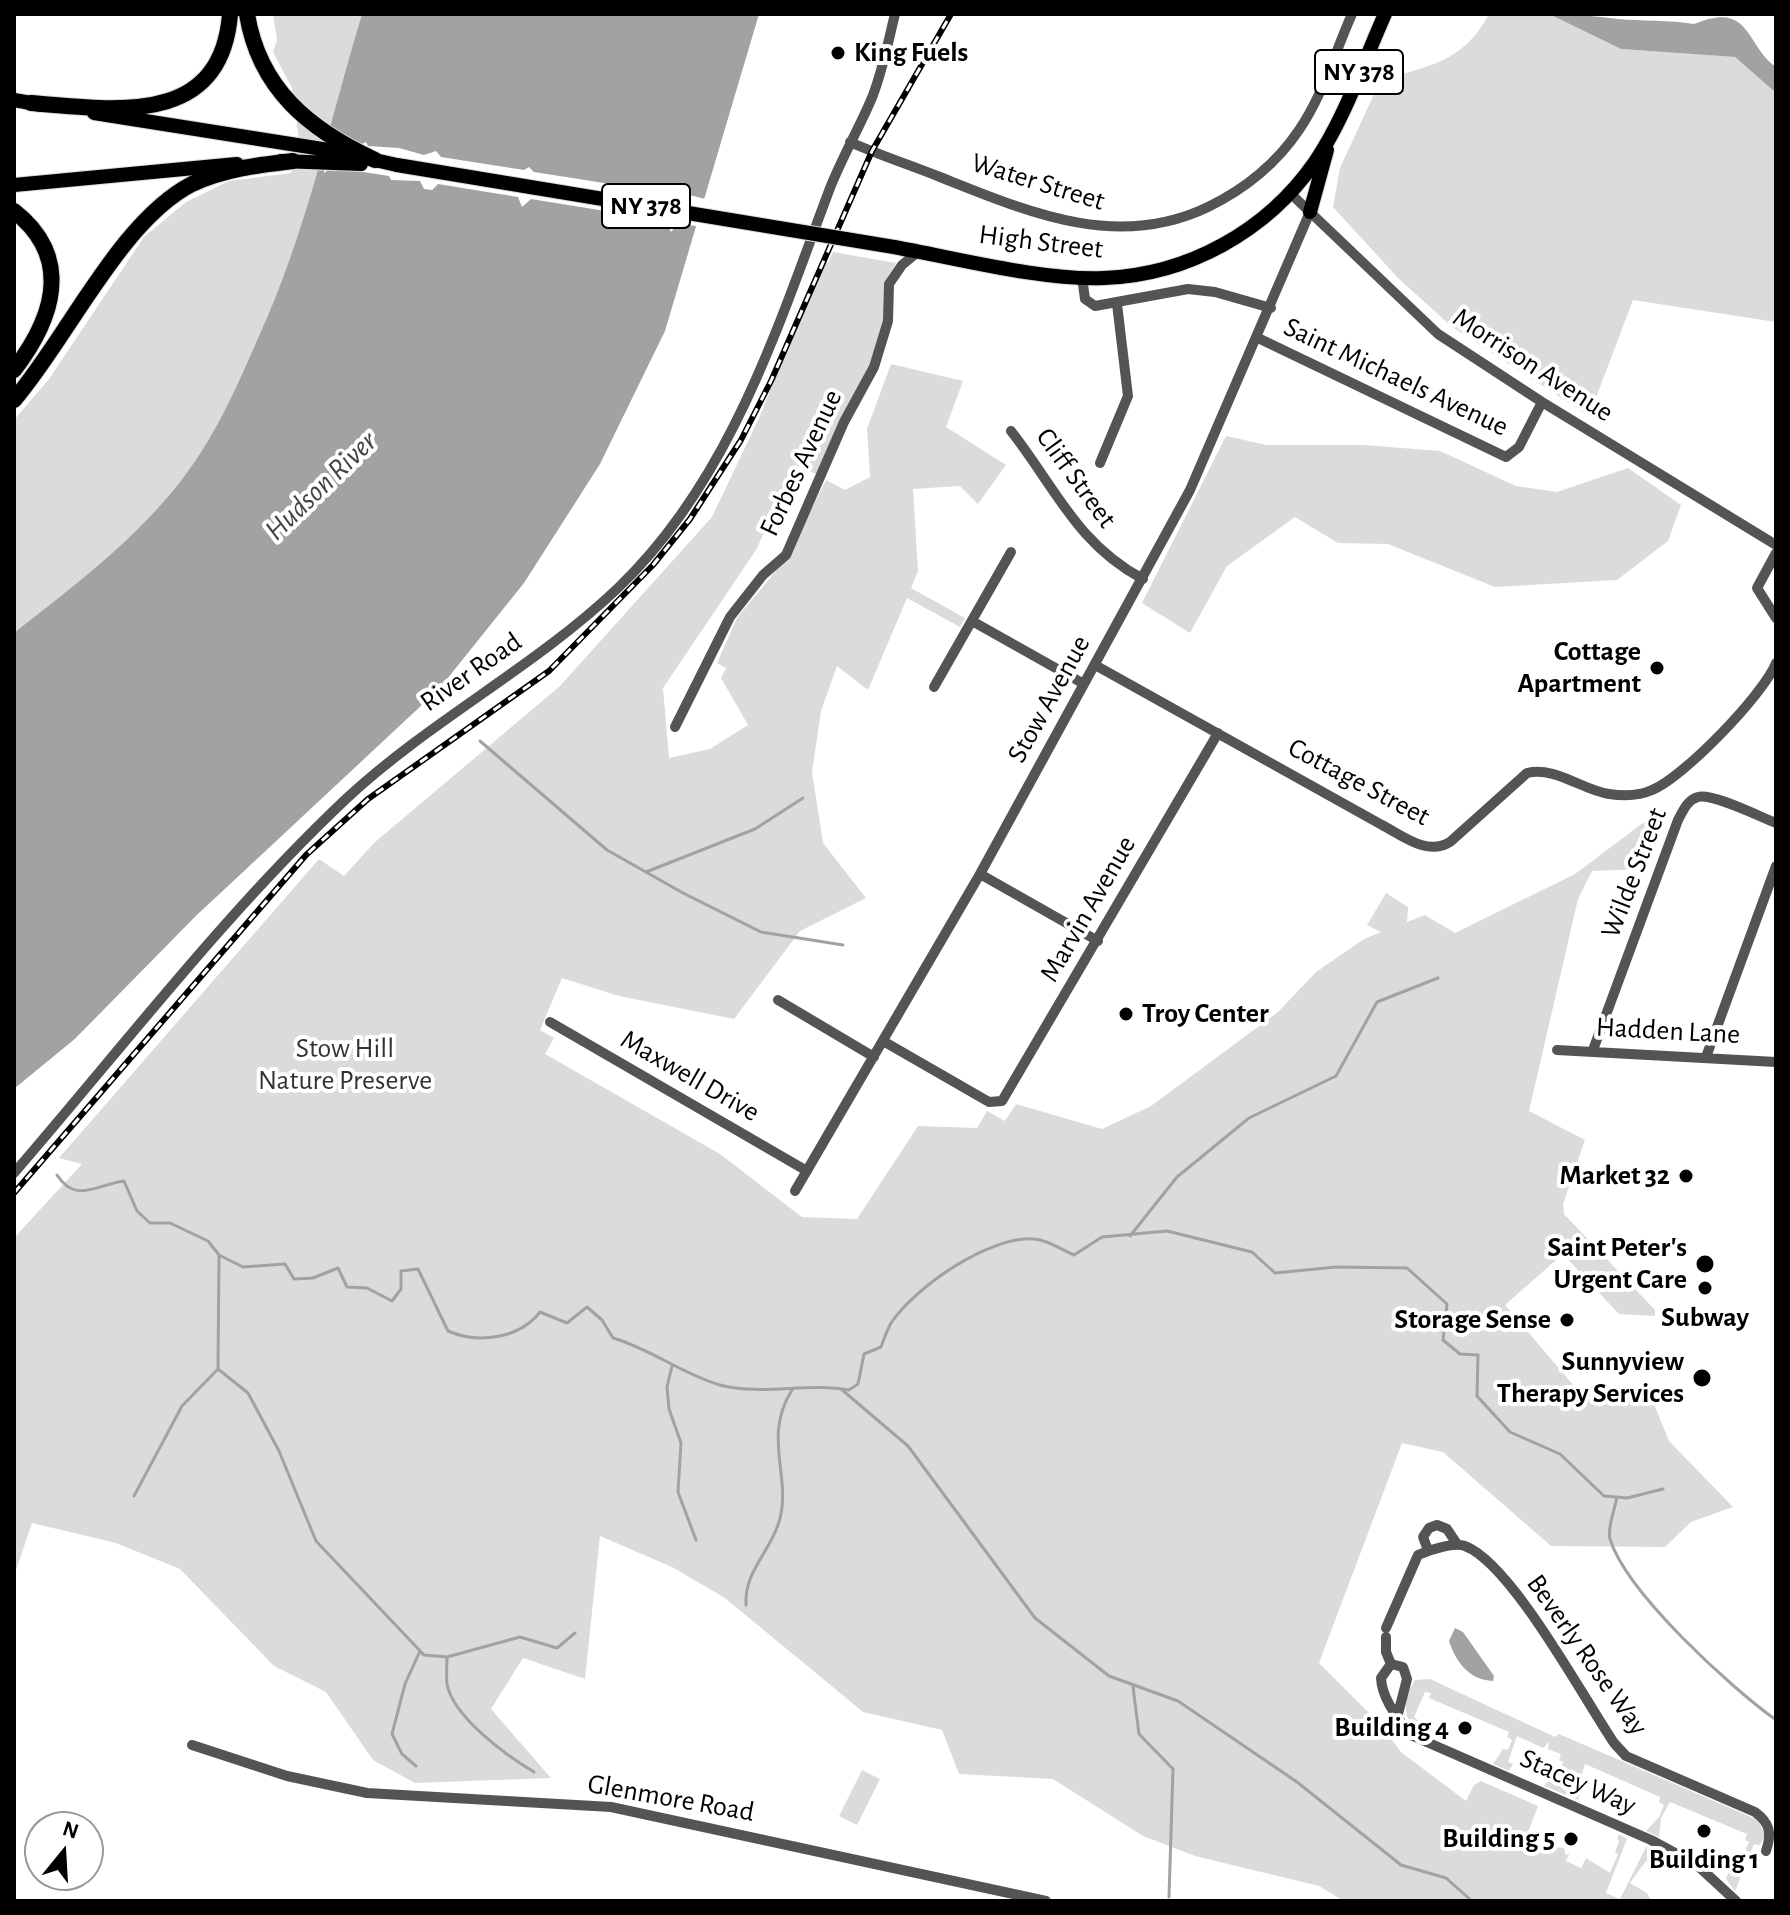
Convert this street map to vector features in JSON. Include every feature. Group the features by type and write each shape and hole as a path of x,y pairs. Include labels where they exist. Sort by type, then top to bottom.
{"highway":[{"path":"31,103 136,110 172,101 192,87 210,68 223,46 230,14"},
{"path":"247,14 255,48 268,77 287,102 312,124 375,160"},
{"path":"14,400 50,355 128,239 151,213 193,184 254,164 293,161"},
{"path":"14,211 41,241 52,279 50,303 42,327 14,370"}],"main road":[{"name":"High Street","path":"397,165 1082,277 1142,274 1203,256 1254,225 1290,193 1313,164 1333,130 1385,14"},
{"name":"NY 378","path":"14,100 242,136 397,165"},
{"path":"1310,212 1333,130"},
{"name":"NY 378","path":"293,161 397,165"},
{"path":"14,185 254,164"}],"street":[{"name":"River Road","path":"14,1173 267,877 345,800 418,738 557,640 640,565 701,483 748,401 850,142 872,98 895,14"},
{"name":"Water Street","path":"850,142 985,195 1068,220 1110,229 1161,225 1189,217 1244,188 1282,152 1299,131 1320,92 1352,14"},
{"name":"Morrison Avenue","path":"1290,193 1438,334 1542,402 1776,545"},
{"name":"Stow Avenue","path":"795,1191 980,874 1190,490 1310,212"},
{"name":"Forbes Avenue","path":"675,727 730,617 763,575 786,555 844,422 874,367 888,321 889,284 902,265 919,251"},
{"path":"1082,277 1089,303 1117,304 1188,289 1215,292 1271,308"},
{"path":"1100,463 1128,396 1117,304"},
{"name":"Saint Michaels Avenue","path":"1258,338 1506,457 1514,454 1542,402"},
{"name":"Cliff Street","path":"1011,431 1073,523 1117,566 1143,579"},
{"path":"934,687 1011,552"},
{"path":"1776,553 1757,588 1776,618"},
{"path":"972,621 1084,684"},
{"name":"Cottage Street","path":"1095,665 1417,844 1437,848 1450,842 1527,773 1552,774 1606,794 1623,796 1651,791 1674,776 1713,740 1756,693 1776,663"},
{"name":"Marvin Avenue","path":"883,1041 994,1104 1006,1097 1218,733"},
{"name":"Wilde Street","path":"1593,1050 1678,820 1687,804 1697,797 1713,799 1776,823"},
{"path":"1706,1057 1776,866"},
{"path":"980,874 1098,941"},
{"path":"778,1000 874,1057"},
{"name":"Maxwell Drive","path":"550,1022 807,1171"},
{"name":"Hadden Lane","path":"1557,1050 1776,1062"},
{"path":"1437,1525 1447,1529 1457,1544 1428,1550 1423,1537 1429,1528 1437,1525"},
{"name":"Beverly Rose Way","path":"1457,1544 1470,1548 1511,1587 1606,1731 1626,1756 1755,1812 1766,1820 1770,1829 1766,1851"},
{"name":"Stacey Way","path":"1391,1664 1386,1632 1412,1564 1418,1555 1428,1550"},
{"name":"Stacey Way","path":"1391,1664 1403,1667 1407,1679 1398,1714"},
{"name":"Stacey Way","path":"1391,1664 1383,1672 1381,1686 1388,1703 1413,1736 1651,1840 1697,1865 1736,1901"},
{"name":"Glenmore Road","path":"192,1745 287,1776 367,1793 611,1807 1046,1901"}],"green space":[{"path":"273,14 362,14 316,178 275,299 222,415 176,487 119,547 14,633 14,420 49,379 144,237 186,202 229,181 291,173 299,140 292,88 273,52 277,40"},
{"path":"1489,14 1549,14 1621,49 1735,57 1776,93 1776,322 1633,300 1589,416 1451,326 1398,278 1333,207 1340,168 1380,81 1429,66 1456,53 1479,30"},
{"name":"Stow Hill Nature Preserve","path":"833,252 896,263 885,281 885,320 872,360 818,475 795,465 756,550 663,688 669,758 710,749 748,725 721,678 726,668 717,663 737,618 788,556 826,480 845,490 870,477 867,429 891,364 963,381 946,427 1006,465 978,504 960,486 913,489 918,571 911,588 965,618 960,627 907,598 868,690 837,666 821,711 812,772 823,843 866,898 800,931 734,1019 619,996 562,978 540,1030 554,1038 545,1054 720,1154 802,1217 857,1219 918,1126 977,1128 987,1111 1005,1121 1016,1104 1102,1129 1151,1106 1278,1012 1316,972 1364,939 1381,932 1367,925 1386,893 1408,907 1407,922 1425,915 1455,933 1575,874 1660,810 1640,869 1592,871 1578,899 1529,1111 1585,1140 1563,1204 1564,1214 1655,1310 1655,1316 1619,1314 1563,1254 1505,1305 1580,1393 1654,1404 1669,1441 1733,1507 1691,1522 1665,1547 1551,1546 1443,1452 1402,1443 1319,1663 1378,1722 1401,1752 1466,1801 1474,1785 1481,1781 1538,1806 1527,1835 1542,1845 1564,1848 1566,1856 1570,1851 1566,1861 1581,1868 1586,1858 1610,1873 1618,1854 1615,1852 1619,1834 1627,1839 1606,1893 1620,1899 1646,1847 1656,1850 1651,1864 1646,1861 1630,1883 1647,1893 1651,1901 1344,1901 1319,1886 1195,1856 1143,1836 1053,1779 959,1774 942,1730 863,1712 725,1598 672,1567 600,1536 585,1679 523,1658 491,1709 551,1778 415,1783 373,1760 326,1692 274,1666 180,1569 116,1543 32,1523 14,1576 14,1238 82,1164 59,1158 319,859 344,876 374,843 560,686 712,517 759,418 822,262 828,263"},
{"path":"1226,436 1267,445 1364,445 1440,451 1516,486 1557,492 1628,468 1681,505 1668,541 1617,580 1495,587 1388,544 1338,543 1295,517 1227,566 1190,633 1142,603"},
{"path":"1430,1679 1555,1737 1559,1734 1758,1820 1765,1835 1760,1845 1754,1844 1735,1891 1726,1879 1737,1852 1745,1851 1749,1842 1745,1840 1747,1834 1670,1802 1661,1818 1659,1837 1646,1831 1659,1817 1664,1805 1659,1802 1660,1797 1585,1764 1576,1791 1581,1793 1578,1800 1544,1786 1564,1762 1559,1760 1561,1754 1548,1749 1549,1742 1543,1748 1517,1736 1508,1762 1513,1764 1509,1771 1493,1764 1503,1749 1508,1750 1512,1740 1507,1737 1509,1732 1429,1698 1431,1693 1425,1692 1414,1717 1427,1728 1425,1734 1411,1724 1406,1703 1415,1680"},
{"path":"862,1770 880,1779 857,1825 839,1816"}],"water":[{"name":"Hudson River","path":"362,14 759,14 665,331 600,464 524,583 439,689 197,915 75,1039 14,1089 14,633 139,528 176,487 212,434 249,358 290,259"},
{"path":"1549,14 1694,24 1713,18 1737,21 1776,67 1776,93 1735,57 1621,49"},
{"path":"1455,1628 1463,1632 1494,1676 1493,1681 1477,1677 1460,1663 1449,1641"}],"pier":[{"path":"324,139 360,145 366,142 368,146 399,148 424,155 436,151 441,157 524,170 529,167 534,172 674,194 678,192 709,200 701,227 679,223 671,232 667,221 531,199 522,207 518,197 438,184 432,190 424,189 420,181 391,180 389,176 357,171 330,169 324,173 324,169 317,168"},
{"path":"351,773 354,776 200,918 78,1042 14,1093 14,1089 75,1039 197,915"}],"waterway":[{"path":"480,741 607,850 683,893 761,932 843,945"},
{"path":"646,872 755,829 803,798"},
{"path":"1130,1236 1177,1177 1249,1118 1336,1076 1377,1002 1438,978"},
{"path":"57,1175 64,1184 79,1191 124,1181 137,1211 150,1223 170,1223 208,1241 219,1255 243,1267 285,1264 294,1279 313,1278 338,1268 347,1287 367,1288 392,1301 401,1289 401,1271 418,1269 448,1331 460,1335 485,1338 510,1333 540,1312 567,1323 587,1307 602,1320 613,1338 706,1380 736,1388 817,1387 849,1390 858,1384 864,1354 881,1347 891,1323 917,1294 954,1266 1015,1240 1038,1239 1074,1255 1102,1237 1167,1231 1252,1252 1275,1273 1336,1267 1407,1268 1447,1304 1443,1340 1460,1354 1478,1355 1477,1396 1510,1432 1560,1454 1604,1496 1627,1498 1663,1489"},
{"path":"219,1256 218,1369 248,1393 279,1451 316,1541 424,1655 447,1657 520,1637 557,1648 575,1633"},
{"path":"672,1366 667,1387 669,1409 681,1443 678,1492 696,1540"},
{"path":"134,1496 182,1406 218,1369"},
{"path":"841,1389 908,1446 1035,1618 1109,1676 1178,1701 1297,1782 1401,1865 1446,1878 1472,1901"},
{"path":"746,1605 749,1583 774,1535 782,1508 779,1425 792,1390"},
{"path":"1617,1497 1609,1535 1620,1561 1636,1585 1707,1662 1776,1720"},
{"path":"416,1766 402,1754 392,1734 405,1684 420,1651"},
{"path":"447,1658 447,1684 459,1709 496,1746 534,1772"},
{"path":"1133,1687 1139,1734 1173,1769 1169,1897"}],"railway":[{"path":"14,1193 306,855 368,799 549,671 653,565 690,519 741,440 771,381 872,151 951,14"}],"place":[{"name":"King Fuels","path":"838,53"},
{"name":"Cottage Apartment","path":"1657,668"},
{"name":"Troy Center","path":"1126,1014"},
{"name":"Market 32","path":"1686,1176"},
{"name":"Saint Peter's Urgent Care","path":"1705,1264"},
{"name":"Subway","path":"1705,1288"},
{"name":"Storage Sense","path":"1567,1320"},
{"name":"Sunnyview Therapy Services","path":"1702,1378"},
{"name":"Building 4","path":"1465,1728"},
{"name":"Building 1","path":"1704,1831"},
{"name":"Building 5","path":"1571,1839"}]}
